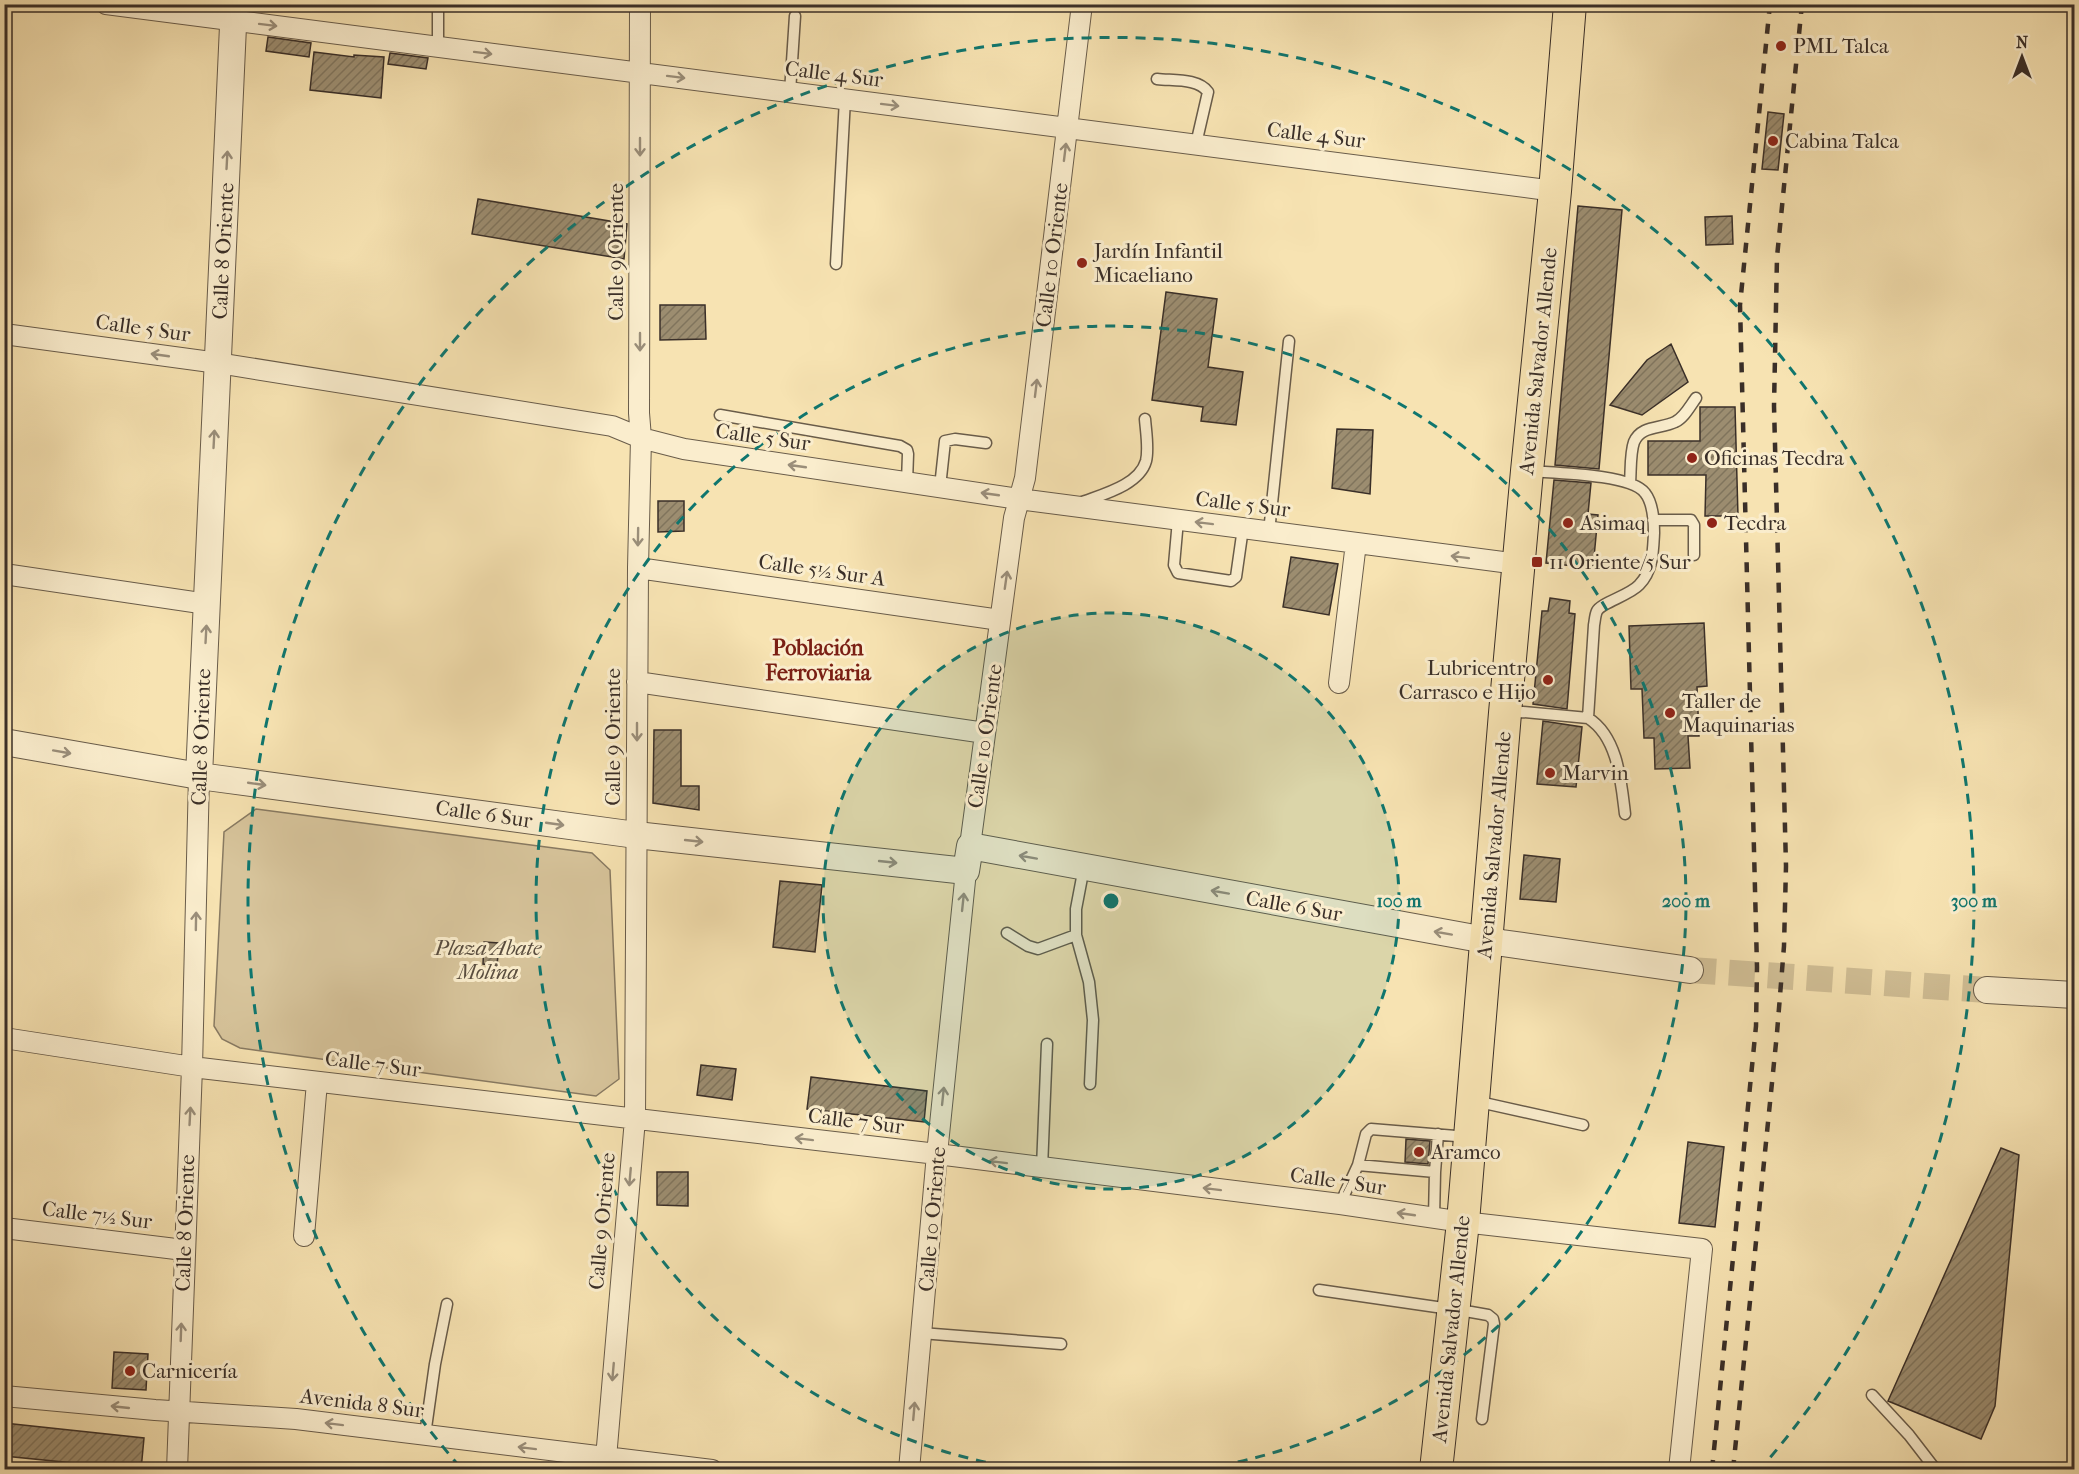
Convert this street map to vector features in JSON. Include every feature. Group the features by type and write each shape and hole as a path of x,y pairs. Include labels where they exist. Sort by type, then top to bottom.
{"main road":[{"name":"Avenida Salvador Allende","path":"1436,1470 1454,1310 1449,1220 1470,1137 1518,564 1555,190 1570,4"}],"street":[{"name":"Calle 4 Sur","path":"106,4 234,13 438,47 1555,190"},
{"name":"Calle 9 Oriente","path":"605,1464 635,1119 638,568 641,438 639,413 640,4"},
{"name":"Calle 10 Oriente","path":"909,1470 937,1154 968,858 1014,518 1025,478 1082,4"},
{"name":"Calle 8 Oriente","path":"177,1470 192,1067 199,776 234,13"},
{"name":"Calle 5 Sur","path":"4,334 218,363 612,426 641,438 684,449 1019,499 1518,564"},
{"path":"1339,683 1356,543"},
{"name":"Calle 5½ Sur A","path":"638,568 1000,620"},
{"path":"4,574 207,604"},
{"path":"637,682 985,732"},
{"name":"Calle 6 Sur","path":"4,742 199,776 636,835 1084,867 1486,940 1690,970"},
{"path":"1987,990 2074,995"},
{"name":"Calle 7 Sur","path":"4,1038 192,1067 937,1154 1340,1204 1449,1220 1702,1249 1679,1470"},
{"path":"304,1236 317,1082"},
{"name":"Calle 7½ Sur","path":"4,1228 184,1250"},
{"name":"Avenida 8 Sur","path":"4,1396 296,1419 425,1435 605,1464 712,1470"}],"lane":[{"path":"438,4 438,47"},
{"path":"790,92 795,16"},
{"path":"1157,79 1197,83 1208,92 1196,144"},
{"path":"836,264 845,99"},
{"path":"1269,532 1289,341"},
{"path":"1629,483 1634,442 1639,435 1645,430 1676,422 1696,398"},
{"path":"720,415 900,446 907,450 908,454 907,482"},
{"path":"1074,506 1126,484 1143,467 1146,457 1145,419"},
{"path":"940,487 945,441 955,439 986,443"},
{"path":"1527,471 1605,478 1629,483 1646,494 1652,508 1653,551 1646,578 1638,587 1614,602 1602,606 1597,612 1594,625 1588,718"},
{"path":"1178,520 1174,565 1178,573 1231,581 1236,576 1243,528"},
{"path":"1653,520 1691,520 1694,525 1694,555"},
{"path":"1505,713 1523,712 1588,718 1596,724 1609,743 1621,778 1625,814"},
{"path":"1084,867 1076,909 1076,935 1089,982 1093,1020 1090,1084"},
{"path":"1007,933 1038,950 1076,935"},
{"path":"1042,1168 1047,1044"},
{"path":"1473,1101 1583,1125"},
{"path":"1340,1204 1358,1165 1366,1134 1371,1129 1470,1137"},
{"path":"1438,1134 1435,1172 1449,1220"},
{"path":"1358,1165 1435,1172"},
{"path":"1319,1290 1488,1315 1493,1319 1494,1324 1482,1419"},
{"path":"425,1435 435,1364 447,1305"},
{"path":"921,1333 1061,1344"},
{"path":"1872,1395 1909,1435 1936,1470"}],"green space":[{"name":"Plaza Abate Molina","path":"256,809 592,853 610,870 619,1079 596,1096 240,1048 222,1039 214,1026 224,832"}],"building":[{"path":"268,37 311,43 309,57 266,51"},
{"path":"314,52 354,57 354,55 384,57 381,98 310,90"},
{"path":"390,53 428,58 426,69 388,64"},
{"name":"Cabina Talca","path":"1768,112 1784,114 1778,170 1762,169"},
{"path":"478,199 627,224 624,259 472,234"},
{"path":"1578,206 1622,210 1599,469 1555,465"},
{"path":"1732,216 1733,244 1706,245 1705,217"},
{"path":"1166,292 1217,299 1208,367 1243,372 1236,425 1201,421 1203,407 1152,400"},
{"path":"660,305 705,305 706,339 660,340"},
{"path":"1671,344 1688,382 1642,415 1610,405 1647,360"},
{"name":"Oficinas Tecdra","path":"1700,407 1735,407 1738,516 1705,516 1706,475 1648,475 1648,441 1700,441"},
{"path":"1337,429 1373,430 1370,494 1332,488"},
{"path":"1554,480 1591,483 1588,514 1598,515 1593,568 1546,563"},
{"path":"658,501 684,501 684,531 658,532"},
{"path":"1291,557 1338,564 1329,615 1283,607"},
{"path":"1550,598 1570,601 1569,613 1575,614 1567,709 1533,704 1542,611 1548,611"},
{"name":"Taller de Maquinarias","path":"1704,623 1707,686 1697,687 1699,736 1688,736 1690,768 1655,769 1654,738 1644,738 1642,689 1631,689 1629,626"},
{"path":"1543,721 1582,727 1576,787 1537,784"},
{"path":"654,730 681,730 681,786 699,786 699,810 653,803"},
{"path":"1524,855 1560,859 1556,902 1520,899"},
{"path":"780,881 822,885 815,952 773,947"},
{"path":"484,942 499,943 497,966 483,964"},
{"path":"701,1065 736,1069 732,1100 697,1095"},
{"path":"811,1077 927,1091 924,1122 807,1109"},
{"name":"Aramco","path":"1406,1139 1430,1141 1428,1164 1405,1162"},
{"path":"1688,1142 1724,1147 1715,1227 1679,1223"},
{"path":"2001,1148 2019,1155 1995,1406 1981,1439 1888,1401"},
{"path":"657,1172 688,1172 688,1206 657,1205"},
{"name":"Carnicería","path":"114,1352 148,1354 146,1390 112,1388"},
{"path":"4,1423 144,1438 141,1470 102,1470 103,1466 4,1456"}],"tunnel":[{"path":"1690,970 1987,990"}],"railway":[{"path":"1712,1470 1756,1026 1757,967 1740,305 1770,4"},
{"path":"1733,1470 1784,946 1786,866 1774,406 1777,257 1802,4"}],"place":[{"name":"PML Talca","path":"1781,46"},
{"name":"Cabina Talca","path":"1773,141"},
{"name":"Jardín Infantil Micaeliano","path":"1082,263"},
{"name":"Oficinas Tecdra","path":"1692,458"},
{"name":"Asimaq","path":"1568,523"},
{"name":"Tecdra","path":"1712,523"},
{"name":"11 Oriente/5 Sur","path":"1537,562"},
{"name":"Lubricentro Carrasco e Hijo","path":"1548,680"},
{"name":"Taller de Maquinarias","path":"1670,713"},
{"name":"Marvin","path":"1550,773"},
{"name":"Aramco","path":"1419,1152"},
{"name":"Carnicería","path":"130,1371"}],"district":[{"name":"Población Ferroviaria","path":"818,660"}]}
